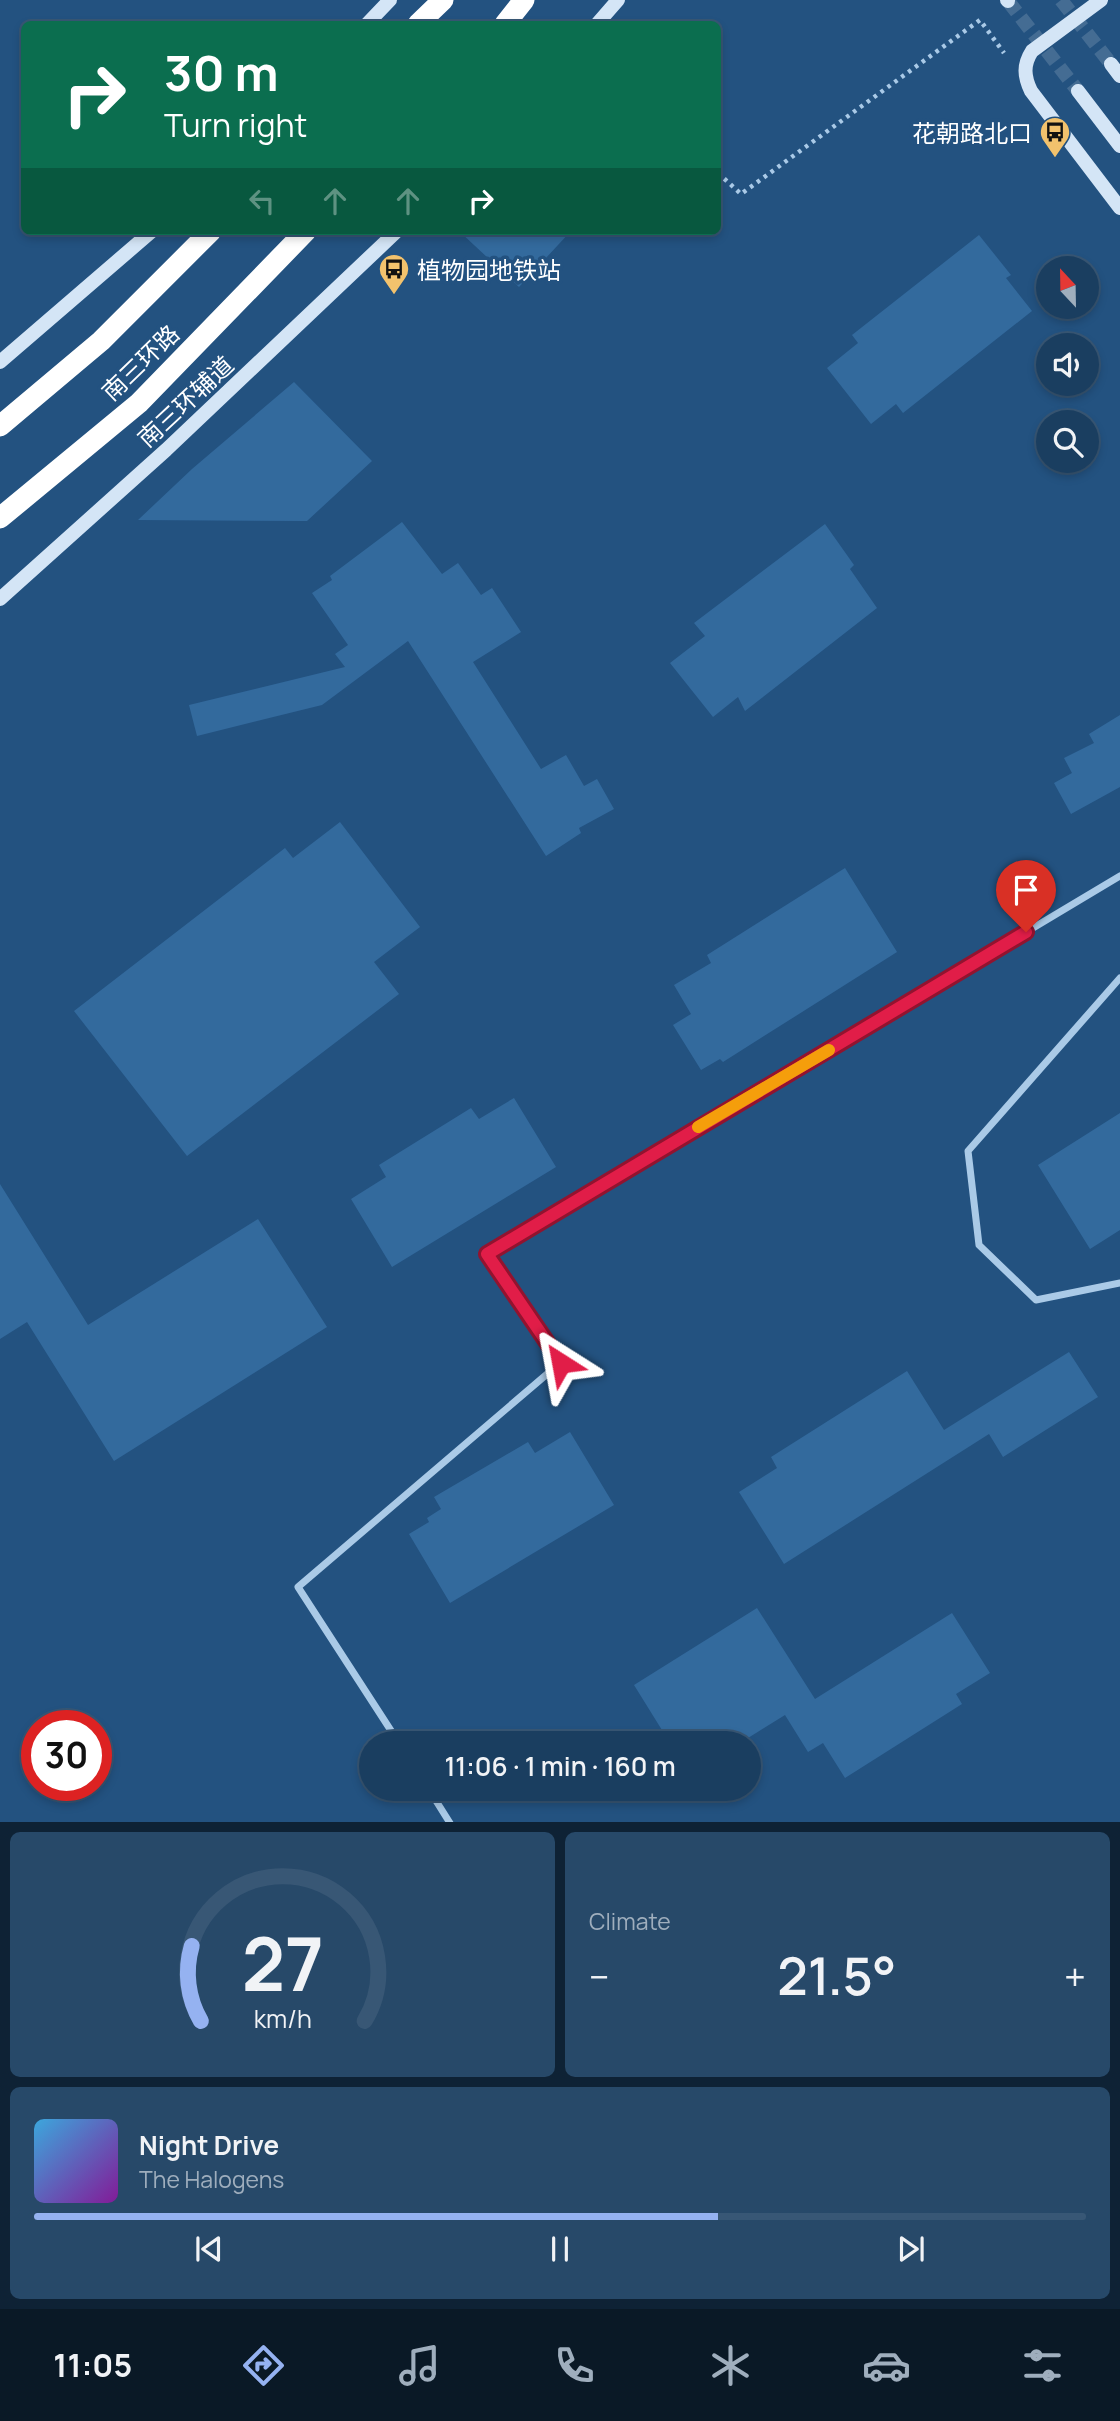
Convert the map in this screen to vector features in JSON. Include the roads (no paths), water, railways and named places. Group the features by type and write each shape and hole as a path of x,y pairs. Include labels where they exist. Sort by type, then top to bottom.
{"highway":[{"path":"421,21 443,0"},
{"path":"507,21 524,0"},
{"name":"南三环路","path":"0,426 101,341 207,235"},
{"name":"南三环路","path":"0,518 139,403 302,235"}],"main road":[{"path":"370,21 390,0"},
{"path":"600,21 618,0"},
{"path":"1101,0 1032,51 1026,60 1025,69 1031,91 1120,208"},
{"path":"1078,91 1120,146"},
{"path":"0,362 147,235"},
{"name":"南三环辅道","path":"0,599 156,460 393,235"}],"street":[{"path":"391,1731 298,1587 561,1363 487,1254 1120,876"},
{"path":"1120,978 968,1151 979,1245 1036,1300 1120,1283"},
{"path":"436,1801 450,1822"}],"tunnel":[{"path":"1061,0 1111,64"},
{"path":"1008,1 1078,91"}],"place":[{"name":"花朝路北口","path":"1055,159"},
{"name":"植物园地铁站","path":"394,296"}]}
